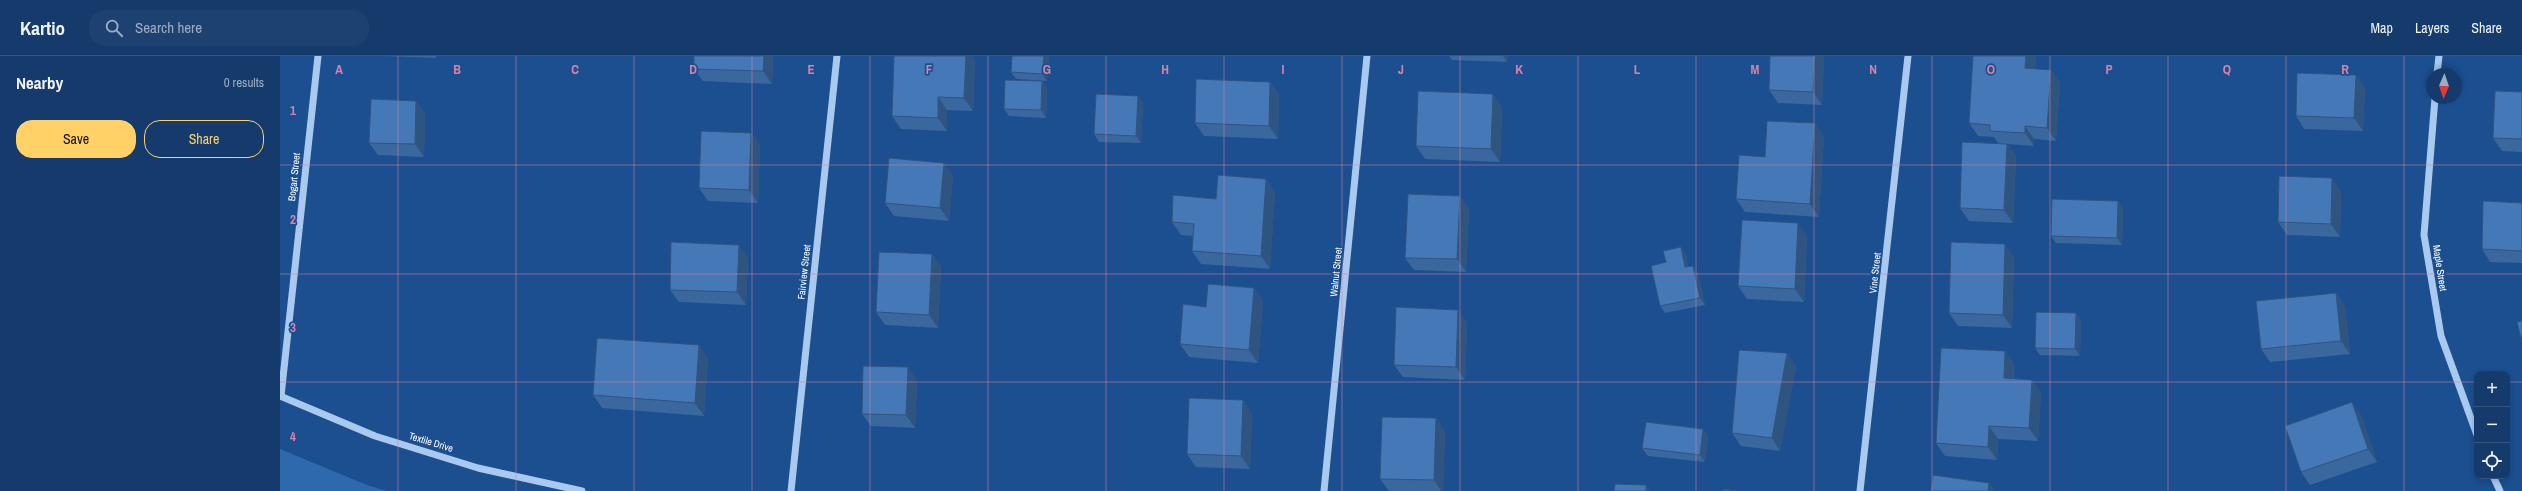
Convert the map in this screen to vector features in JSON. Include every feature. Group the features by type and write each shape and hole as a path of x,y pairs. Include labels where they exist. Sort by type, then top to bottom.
{"street":[{"name":"Bogart Street","path":"280,396 318,56"},
{"name":"Fairview Street","path":"791,491 837,56"},
{"name":"Walnut Street","path":"1324,491 1368,56"},
{"name":"Vine Street","path":"1860,491 1908,56"},
{"path":"2438,68 2439,56"},
{"name":"Maple Street","path":"2435,104 2424,235 2441,336 2474,427"},
{"name":"Textile Drive","path":"280,396 376,436 478,468 582,491"},
{"path":"2494,479 2500,491"}],"shaded area":[{"path":"280,449 367,485 387,491 280,491"}],"building":[{"path":"694,56 764,56 763,71 694,69"},
{"path":"894,56 966,56 964,98 938,97 938,118 892,116"},
{"path":"1012,56 1044,56 1042,74 1011,72"},
{"path":"1770,56 1815,56 1813,92 1769,90"},
{"path":"1973,56 2026,56 2025,68 2051,70 2047,128 2025,126 2025,133 1990,131 1990,125 1969,123"},
{"path":"2297,73 2356,75 2354,118 2296,116"},
{"path":"1196,79 1270,82 1269,126 1195,123"},
{"path":"1005,80 1042,81 1041,110 1004,109"},
{"path":"1418,91 1493,94 1491,149 1416,146"},
{"path":"2495,91 2522,92 2522,139 2493,138"},
{"path":"1096,94 1138,96 1136,136 1094,134"},
{"path":"371,99 416,101 415,144 369,143"},
{"path":"1767,121 1815,123 1810,204 1736,199 1739,155 1765,157"},
{"path":"701,131 751,133 749,190 699,188"},
{"path":"1962,142 2007,144 2004,210 1960,208"},
{"path":"889,158 944,163 940,208 885,203"},
{"path":"1218,175 1266,179 1261,256 1192,251 1194,224 1172,222 1173,195 1216,199"},
{"path":"2279,176 2332,178 2331,224 2278,222"},
{"path":"1408,194 1460,196 1457,259 1405,258"},
{"path":"2052,199 2118,201 2117,238 2051,236"},
{"path":"2483,201 2522,203 2522,251 2482,249"},
{"path":"1742,220 1798,223 1795,289 1738,286"},
{"path":"671,242 739,245 737,292 670,290"},
{"path":"1951,242 2005,244 2003,315 1949,313"},
{"path":"1681,247 1685,267 1693,266 1700,298 1660,306 1651,266 1666,262 1663,251"},
{"path":"879,252 932,254 929,315 876,312"},
{"path":"1208,284 1254,288 1249,350 1180,344 1183,304 1206,307"},
{"path":"2336,293 2341,341 2261,349 2256,301"},
{"path":"1396,307 1458,310 1456,367 1394,365"},
{"path":"2036,312 2076,313 2075,349 2035,348"},
{"path":"2522,321 2522,342 2517,322"},
{"path":"597,338 699,345 695,403 593,395"},
{"path":"1941,348 2005,351 2004,378 2032,380 2029,428 1989,426 1988,447 1936,443"},
{"path":"1739,350 1787,353 1772,438 1732,433"},
{"path":"863,366 908,367 906,415 862,414"},
{"path":"1189,398 1243,400 1241,456 1187,454"},
{"path":"2352,402 2368,449 2301,472 2285,426"},
{"path":"1382,417 1436,418 1434,480 1380,479"},
{"path":"1646,422 1703,429 1700,455 1642,448"},
{"path":"1933,475 1989,483 1988,491 1931,491"},
{"path":"1615,484 1646,485 1646,491 1614,491"},
{"path":"1723,489 1736,491 1723,491"}]}
